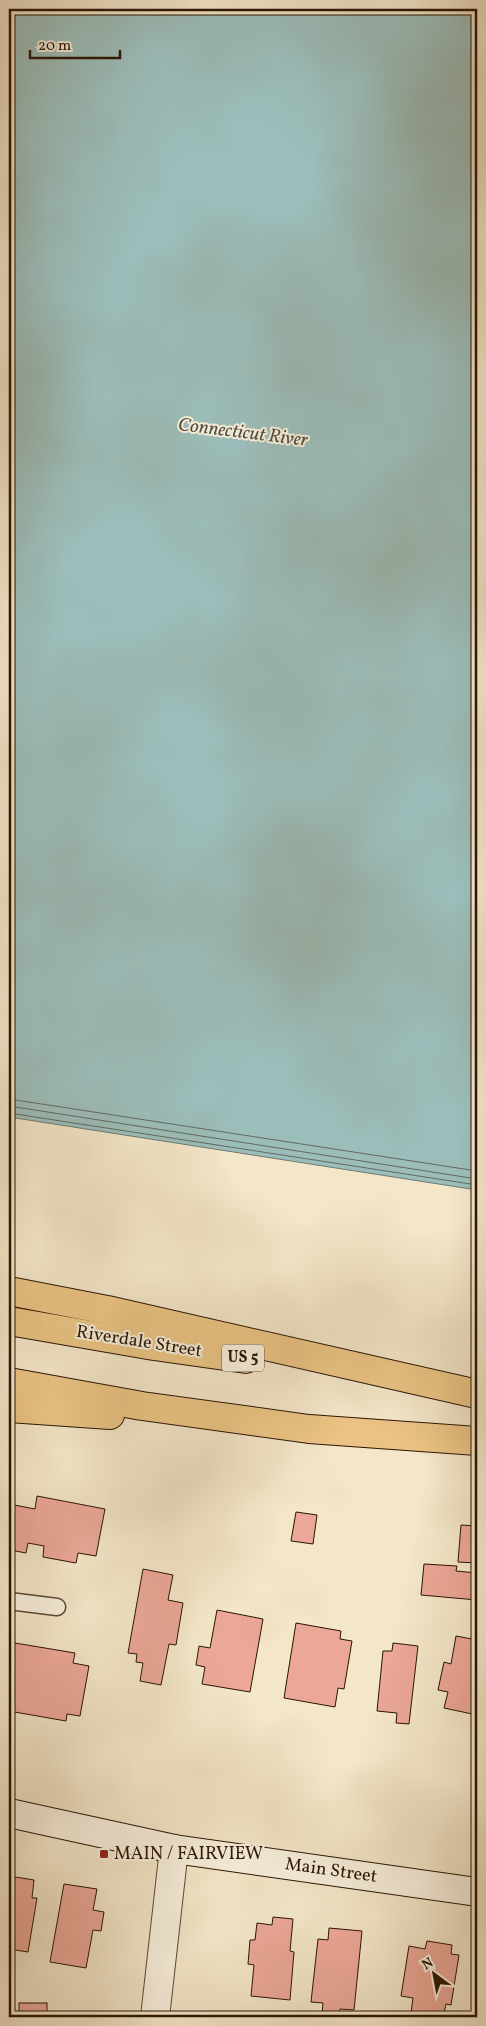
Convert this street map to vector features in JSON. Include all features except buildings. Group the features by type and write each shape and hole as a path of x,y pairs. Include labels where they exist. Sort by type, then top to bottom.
{"highway":[{"path":"9,1291 107,1310 477,1395"},
{"name":"Riverdale Street","path":"9,1321 154,1346 223,1354 297,1368 477,1395"},
{"path":"9,1382 142,1406 309,1429"},
{"path":"9,1408 477,1442"}],"street":[{"name":"Main Street","path":"9,1813 174,1849 477,1892"},
{"path":"155,2017 174,1849"}],"lane":[{"path":"9,1601 57,1608"}],"water":[{"name":"Connecticut River","path":"9,9 477,9 477,1190 9,1117"}],"place":[{"name":"MAIN / FAIRVIEW","path":"104,1854"}]}
